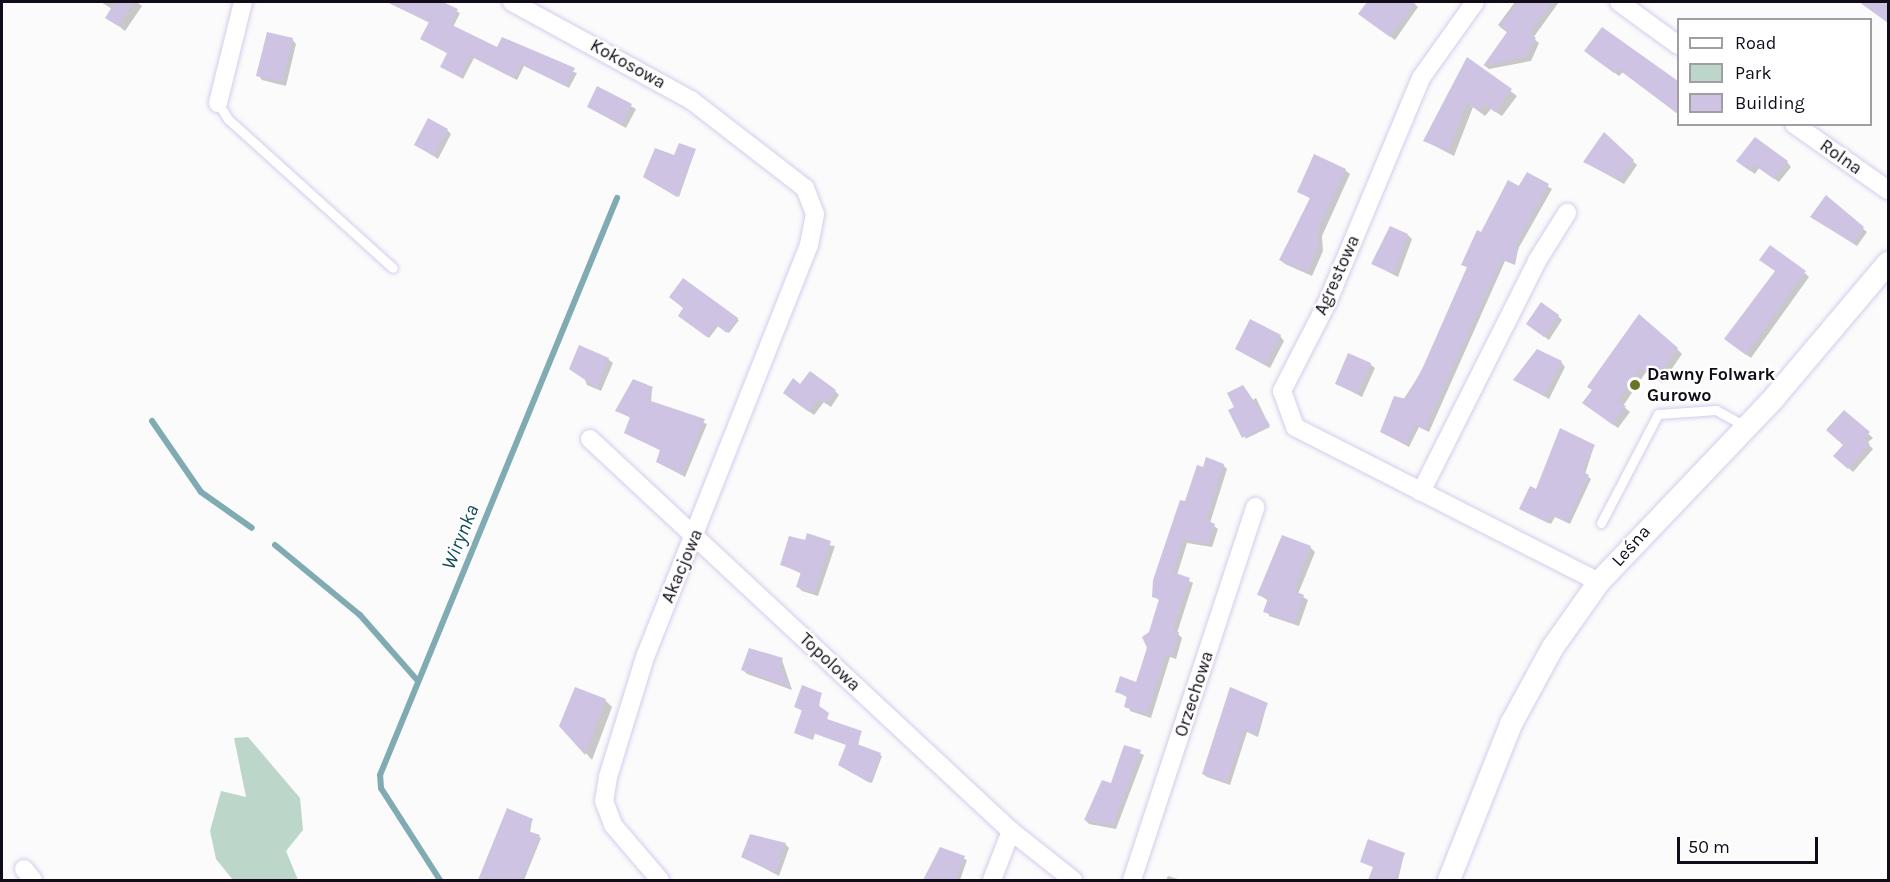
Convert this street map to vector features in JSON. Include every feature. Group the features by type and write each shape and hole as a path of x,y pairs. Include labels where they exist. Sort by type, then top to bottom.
{"street":[{"path":"218,103 243,2"},
{"name":"Kokosowa","path":"512,2 633,64 739,134 805,188 815,214 809,245"},
{"name":"Agrestowa","path":"1475,2 1421,78 1327,303 1282,391 1295,427 1599,582"},
{"path":"1619,2 1677,44"},
{"name":"Rolna","path":"1797,126 1888,190"},
{"path":"1421,492 1537,261 1567,213"},
{"name":"Akacjowa","path":"660,880 613,825 604,801 646,654 809,245"},
{"name":"Leśna","path":"1449,880 1511,724 1552,647 1599,582 1747,427 1888,263"},
{"name":"Topolowa","path":"590,440 1011,831 1073,880"},
{"name":"Orzechowa","path":"1132,880 1255,507"},
{"path":"992,880 1011,831"}],"lane":[{"path":"218,103 228,119 393,268"},
{"path":"1601,523 1658,414 1716,410 1747,427"}],"green space":[{"path":"248,737 300,798 303,830 286,851 298,880 233,880 216,859 210,831 221,791 246,797 234,738"}],"building":[{"path":"115,2 134,2 118,26 105,18"},
{"path":"387,2 443,2 458,9 450,24 497,47 502,37 575,68 566,86 521,64 514,78 471,56 460,77 440,67 447,53 420,39 429,22"},
{"path":"1367,2 1415,2 1390,37 1358,14"},
{"path":"1518,2 1552,2 1530,33 1536,38 1526,57 1483,66 1507,32 1500,27"},
{"path":"1859,2 1888,2 1888,23"},
{"path":"1602,27 1677,80 1677,113 1618,69 1614,73 1584,51"},
{"path":"267,32 293,38 282,82 256,76"},
{"path":"1467,57 1512,89 1495,112 1484,104 1479,111 1467,103 1448,151 1423,141"},
{"path":"597,86 632,104 622,125 587,107"},
{"path":"428,118 448,129 434,156 414,145"},
{"path":"1604,132 1634,160 1619,180 1583,162"},
{"path":"1755,137 1788,161 1774,179 1754,165 1750,171 1736,161"},
{"path":"679,143 696,149 677,197 643,177 655,148 674,155"},
{"path":"1314,154 1346,169 1318,231 1319,246 1308,272 1279,260 1310,198 1297,192"},
{"path":"1527,172 1549,184 1515,246 1519,248 1512,263 1502,259 1425,430 1416,425 1406,445 1380,432 1394,396 1406,399 1423,367 1467,267 1461,265 1477,230 1481,232 1508,180 1519,186"},
{"path":"1826,195 1864,227 1853,243 1810,217"},
{"path":"1390,226 1408,234 1394,274 1371,264"},
{"path":"1770,245 1806,271 1746,355 1724,339 1775,271 1759,260"},
{"path":"683,278 738,318 727,333 716,325 707,337 678,316 683,308 669,297"},
{"path":"1541,302 1559,315 1544,337 1526,324"},
{"path":"1639,314 1678,348 1656,380 1640,368 1618,402 1626,406 1613,425 1582,403 1592,390 1587,387"},
{"path":"1250,319 1281,335 1265,365 1235,349"},
{"path":"579,345 609,358 597,388 569,369"},
{"path":"1537,349 1562,361 1544,396 1513,380"},
{"path":"1348,353 1371,363 1358,394 1335,384"},
{"path":"810,371 836,390 826,404 819,398 809,412 783,393 793,378 800,384"},
{"path":"633,379 653,387 648,400 705,419 682,475 656,462 660,450 624,433 630,417 615,411"},
{"path":"1243,385 1270,425 1242,438 1228,410 1234,407 1227,393"},
{"path":"1844,410 1870,432 1864,438 1870,444 1848,469 1833,456 1843,445 1826,430"},
{"path":"1560,428 1595,445 1582,471 1589,475 1567,522 1552,515 1548,523 1519,509 1530,486 1536,489"},
{"path":"1206,457 1224,464 1206,520 1215,524 1208,544 1183,540 1173,572 1190,578 1173,630 1179,632 1172,656 1166,654 1147,715 1124,707 1127,696 1115,692 1120,676 1136,682 1147,648 1142,637 1149,632 1159,599 1152,597 1153,580 1180,500 1185,501 1197,465 1203,467"},
{"path":"807,533 831,541 814,593 796,587 801,572 780,565 789,536 805,540"},
{"path":"1282,535 1311,546 1294,591 1304,595 1295,623 1263,612 1268,598 1257,595"},
{"path":"749,648 783,658 780,667 790,687 741,670"},
{"path":"802,685 822,693 818,705 829,713 827,719 862,731 857,744 881,753 870,783 838,765 846,745 813,733 811,739 794,733 802,710 794,707"},
{"path":"575,687 606,699 585,755 559,726"},
{"path":"1230,687 1268,703 1255,735 1244,730 1227,782 1202,774"},
{"path":"1124,745 1141,750 1113,826 1084,820 1102,780 1111,783"},
{"path":"507,808 533,819 528,831 540,835 522,880 478,880"},
{"path":"750,834 786,843 775,873 741,857"},
{"path":"1368,839 1405,853 1395,880 1368,880 1373,867 1360,862"},
{"path":"940,847 965,856 956,880 923,880"}],"waterway":[{"name":"Wirynka","path":"440,880 381,788 380,775 617,198"},
{"path":"152,421 201,492 252,528"},
{"path":"275,545 360,615 418,681"}],"place":[{"name":"Dawny Folwark Gurowo","path":"1635,385"}]}
